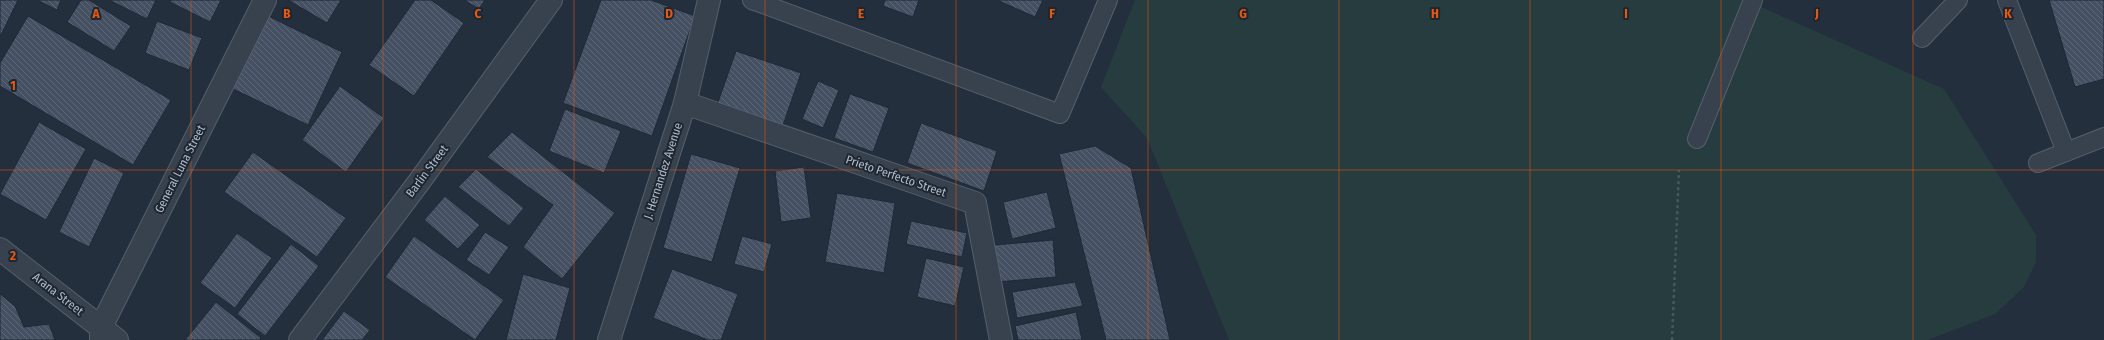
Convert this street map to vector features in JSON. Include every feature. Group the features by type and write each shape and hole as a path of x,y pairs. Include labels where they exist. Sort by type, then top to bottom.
{"street":[{"name":"General Luna Street","path":"106,336 265,0"},
{"name":"Barlin Street","path":"300,340 419,182 551,0"},
{"name":"J. Hernandez Avenue","path":"608,340 685,103 709,0"},
{"name":"Prieto Perfecto Street","path":"685,103 975,203 1001,340"},
{"name":"Arana Street","path":"0,249 106,336"}],"lane":[{"path":"752,0 1060,114 1108,0"},
{"path":"1697,139 1753,0"},
{"path":"1922,38 1958,0"},
{"path":"2008,0 2066,152"},
{"path":"2038,163 2104,137"}],"path":[{"path":"1672,340 1679,170"}],"green space":[{"path":"1135,0 1746,0 1944,89 2036,235 2036,262 2024,287 1995,314 1928,340 1229,340 1147,138 1101,87"}],"building":[{"path":"0,0 18,0 0,37"},
{"path":"37,0 61,0 57,10"},
{"path":"81,0 89,0 131,26 114,51 67,22"},
{"path":"109,0 156,0 147,19"},
{"path":"171,0 221,0 210,22 170,2"},
{"path":"288,0 341,0 327,23"},
{"path":"415,0 431,0 464,23 414,96 369,65"},
{"path":"464,0 485,0 479,9"},
{"path":"601,0 651,0 695,16 652,136 563,103"},
{"path":"885,0 919,0 913,17 883,6"},
{"path":"997,0 1043,0 1035,17"},
{"path":"2049,0 2104,0 2104,79 2075,87"},
{"path":"266,15 342,52 308,125 231,88"},
{"path":"28,16 171,100 133,165 0,86 0,63"},
{"path":"157,21 202,38 189,70 145,53"},
{"path":"736,51 801,73 782,128 717,105"},
{"path":"818,81 839,90 823,128 802,119"},
{"path":"340,86 384,118 346,172 302,140"},
{"path":"850,94 889,108 873,152 834,138"},
{"path":"565,109 621,131 604,173 549,151"},
{"path":"39,122 86,149 46,220 0,194"},
{"path":"921,123 997,151 984,191 907,163"},
{"path":"512,132 615,213 562,279 523,247 553,205 487,157"},
{"path":"1095,146 1131,168 1170,340 1106,340 1059,154"},
{"path":"253,152 346,218 317,257 224,192"},
{"path":"691,154 740,168 712,262 663,248"},
{"path":"94,158 124,173 89,247 59,232"},
{"path":"804,167 811,218 781,222 775,171"},
{"path":"476,169 524,208 509,226 458,187"},
{"path":"1047,192 1056,228 1012,239 1003,202"},
{"path":"837,193 895,203 884,273 825,262"},
{"path":"445,196 480,225 458,249 424,220"},
{"path":"911,221 967,233 962,257 906,244"},
{"path":"485,232 509,247 489,275 466,260"},
{"path":"237,233 272,258 235,308 200,283"},
{"path":"414,236 504,300 475,340 385,277"},
{"path":"742,236 772,244 764,272 734,264"},
{"path":"1053,240 1056,277 997,282 994,245"},
{"path":"291,244 319,266 265,336 237,314"},
{"path":"926,258 964,267 955,306 917,297"},
{"path":"672,269 738,294 721,340 708,340 653,318"},
{"path":"523,274 570,288 556,340 506,340"},
{"path":"1075,282 1083,306 1017,318 1012,292"},
{"path":"0,294 15,306 24,327 49,324 55,340 0,340"},
{"path":"216,302 261,338 259,340 185,340"},
{"path":"344,311 370,330 362,340 322,340"},
{"path":"1076,312 1082,340 1018,340 1015,326"}]}
